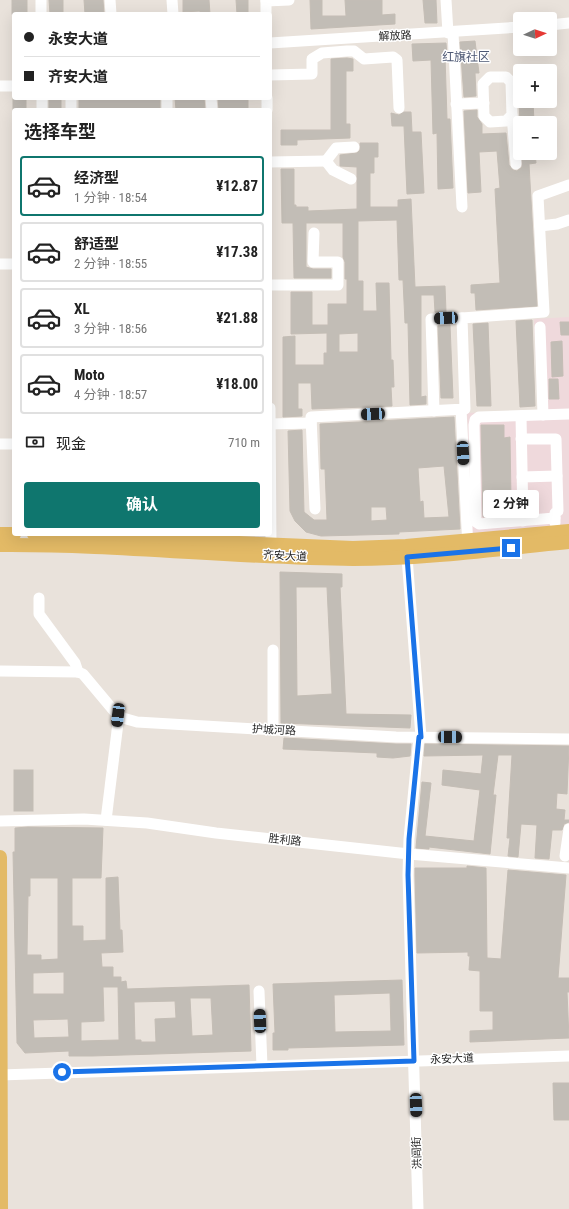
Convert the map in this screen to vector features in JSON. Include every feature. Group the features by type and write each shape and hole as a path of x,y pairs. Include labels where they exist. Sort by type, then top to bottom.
{"main road":[{"name":"齐安大道","path":"0,545 107,547 340,558 407,557 562,532"},
{"path":"0,534 12,534"},
{"name":"齐安大道","path":"82,536 380,548 569,542"},
{"path":"0,857 1,1209"}],"street":[{"path":"41,0 41,12"},
{"path":"110,0 111,12"},
{"path":"172,0 173,12"},
{"path":"266,12 266,0 289,0"},
{"path":"446,0 451,33 462,207"},
{"path":"557,24 569,23"},
{"name":"解放路","path":"272,44 451,33 513,28"},
{"path":"272,76 312,74 312,59 322,53 354,51 364,59 393,57 397,60 399,108"},
{"path":"512,115 506,121 490,122 484,116 483,84 490,77 506,77 511,82 516,164"},
{"path":"0,86 12,86"},
{"path":"456,104 484,103"},
{"path":"326,161 336,148 354,147"},
{"path":"272,162 326,161"},
{"path":"326,161 333,170 351,179"},
{"path":"434,411 431,319 544,312 538,196 569,185"},
{"path":"540,226 557,224 569,220"},
{"path":"272,285 338,285 338,262 313,262 314,233"},
{"path":"0,264 12,264"},
{"path":"315,509 311,417 465,409 462,318"},
{"path":"540,327 543,415"},
{"path":"461,409 468,546"},
{"path":"555,518 479,524 476,522 474,425 475,420 479,417 569,414"},
{"path":"520,416 523,520"},
{"path":"272,424 311,423"},
{"path":"521,439 556,438 558,511 555,513 555,518 562,532"},
{"path":"0,444 12,444"},
{"path":"522,477 557,476"},
{"path":"272,536 272,544"},
{"name":"洪闾街","path":"407,557 420,737 409,854 409,916 418,1209"},
{"path":"0,671 78,672 75,663 39,614 39,598"},
{"path":"273,650 273,730"},
{"name":"护城河路","path":"78,672 83,674 118,715 137,722 420,737 569,739"},
{"path":"106,820 118,715"},
{"name":"胜利路","path":"0,821 56,819 106,820 409,854 569,868"},
{"path":"565,856 569,829"},
{"path":"259,991 262,1066"},
{"name":"永安大道","path":"0,1074 569,1056"}],"shaded area":[{"path":"569,317 569,526 472,533 467,413 538,410 534,319"}],"building":[{"path":"12,0 27,0 27,12 12,12"},
{"path":"49,0 63,0 63,12 50,12"},
{"path":"84,0 103,0 104,12 85,12"},
{"path":"183,0 209,0 210,12 183,12"},
{"path":"236,0 248,0 248,12 237,12"},
{"path":"310,0 322,0 322,16 346,16 345,0 382,0 382,15 395,14 395,24 311,29"},
{"path":"423,0 436,0 437,23 425,23"},
{"path":"475,41 479,73 475,73 476,96 464,97 460,42"},
{"path":"446,43 447,119 450,119 453,188 438,189 437,133 433,134 431,60 413,61 412,44"},
{"path":"331,59 353,59 353,71 346,71 346,124 350,124 350,138 297,140 297,145 281,145 281,130 331,130"},
{"path":"13,100 26,100 26,108 13,108"},
{"path":"49,100 61,100 61,108 49,108"},
{"path":"79,100 160,100 160,108 79,108"},
{"path":"175,100 204,100 205,108 176,108"},
{"path":"218,100 248,100 248,108 219,108"},
{"path":"519,108 533,108 534,116 520,116"},
{"path":"477,110 477,117 482,124 482,134 506,133 509,165 513,170 517,171 522,167 522,160 536,160 536,163 529,164 537,306 476,310 475,293 471,293 471,285 500,283 495,189 500,188 497,151 479,152 481,192 468,193 464,111"},
{"path":"404,112 411,112 412,132 421,132 424,193 407,194 404,126 392,126 391,113 399,115"},
{"path":"360,143 378,143 378,157 374,157 374,173 370,173 370,207 398,207 398,200 411,199 415,287 445,286 446,312 435,312 434,295 421,295 421,397 426,396 426,404 410,405 408,323 405,323 403,280 399,280 397,220 358,221 358,281 363,281 363,311 377,311 376,283 389,283 391,360 393,360 394,387 391,387 392,406 312,409 311,383 298,383 298,409 302,409 302,416 283,417 283,337 295,336 295,365 324,365 324,353 327,353 327,333 291,334 291,292 312,292 312,325 328,325 328,304 347,304 347,279 345,279 345,262 343,257 343,223 306,223 306,267 313,269 331,269 331,278 294,278 293,223 282,223 281,169 294,169 294,205 296,205 296,207 308,207 308,211 357,209 357,167 340,166 340,155 357,153 360,150","holes":["358,333 358,352 339,352 339,334"]},
{"path":"532,320 535,406 520,407 516,321"},
{"path":"560,322 569,322 569,335 561,335"},
{"path":"488,323 491,406 477,406 473,324"},
{"path":"450,325 453,398 441,398 438,326"},
{"path":"562,341 563,376 552,377 551,342"},
{"path":"549,379 558,379 559,399 549,399"},
{"path":"454,417 460,529 399,532 399,534 321,536 306,532 295,521 290,511 288,431 302,430 304,512 314,520 327,520 325,469 321,469 320,424","holes":["444,466 449,517 424,518 423,501 420,502 418,468","371,507 386,507 387,520 371,521"]},
{"path":"481,425 504,425 504,438 510,437 511,500 505,500 505,515 483,517"},
{"path":"280,572 342,574 342,587 340,587 346,714 411,715 410,728 281,723","holes":["296,587 327,587 332,694 297,696"]},
{"path":"284,738 411,744 410,756 393,758 377,757 377,753 283,749"},
{"path":"425,744 569,746 567,794 557,793 556,809 565,810 564,820 569,820 569,822 564,824 562,830 552,830 549,859 535,858 537,825 521,824 518,857 508,856 510,838 507,838 512,755 498,755 493,795 496,795 490,854 429,847 429,849 416,848 422,782 431,783 425,836 474,841 480,790 442,785 443,770 481,774 483,755 424,756"},
{"path":"14,770 33,770 33,811 14,811"},
{"path":"15,828 103,828 101,878 72,878 72,926 83,926 83,941 106,940 106,878 118,877 120,930 122,930 123,952 101,953 102,967 113,967 113,977 121,977 121,982 126,981 127,989 249,985 251,1051 92,1056 69,1056 69,1051 25,1053 17,1043 13,852 15,852","holes":["30,878 58,878 58,959 41,960 41,955 27,955 28,896 30,896","64,972 64,994 33,994 33,973","103,987 118,987 119,1040 81,1041 81,1022 104,1021","190,998 211,998 213,1035 192,1036","175,1001 176,1018 155,1019 156,1042 141,1042 141,1040 135,1040 134,1002","68,1019 69,1037 34,1038 33,1020"]},
{"path":"467,866 486,868 487,958 501,959 508,870 566,875 558,978 569,978 569,992 567,992 569,1038 470,1042 470,1031 493,1030 493,1011 480,1011 480,971 469,970 470,956 468,956 468,952 417,953 415,868 467,868"},
{"path":"402,980 404,1045 288,1048 288,1050 273,1050 273,1033 275,1033 273,984","holes":["390,993 391,1031 335,1032 334,995"]},
{"path":"553,1083 569,1083 569,1120 554,1120"}],"district":[{"name":"红旗社区","path":"466,57"}],"route":[{"path":"62,1072 414,1061 408,875 409,839 419,737 421,737 407,557 511,548"}]}
